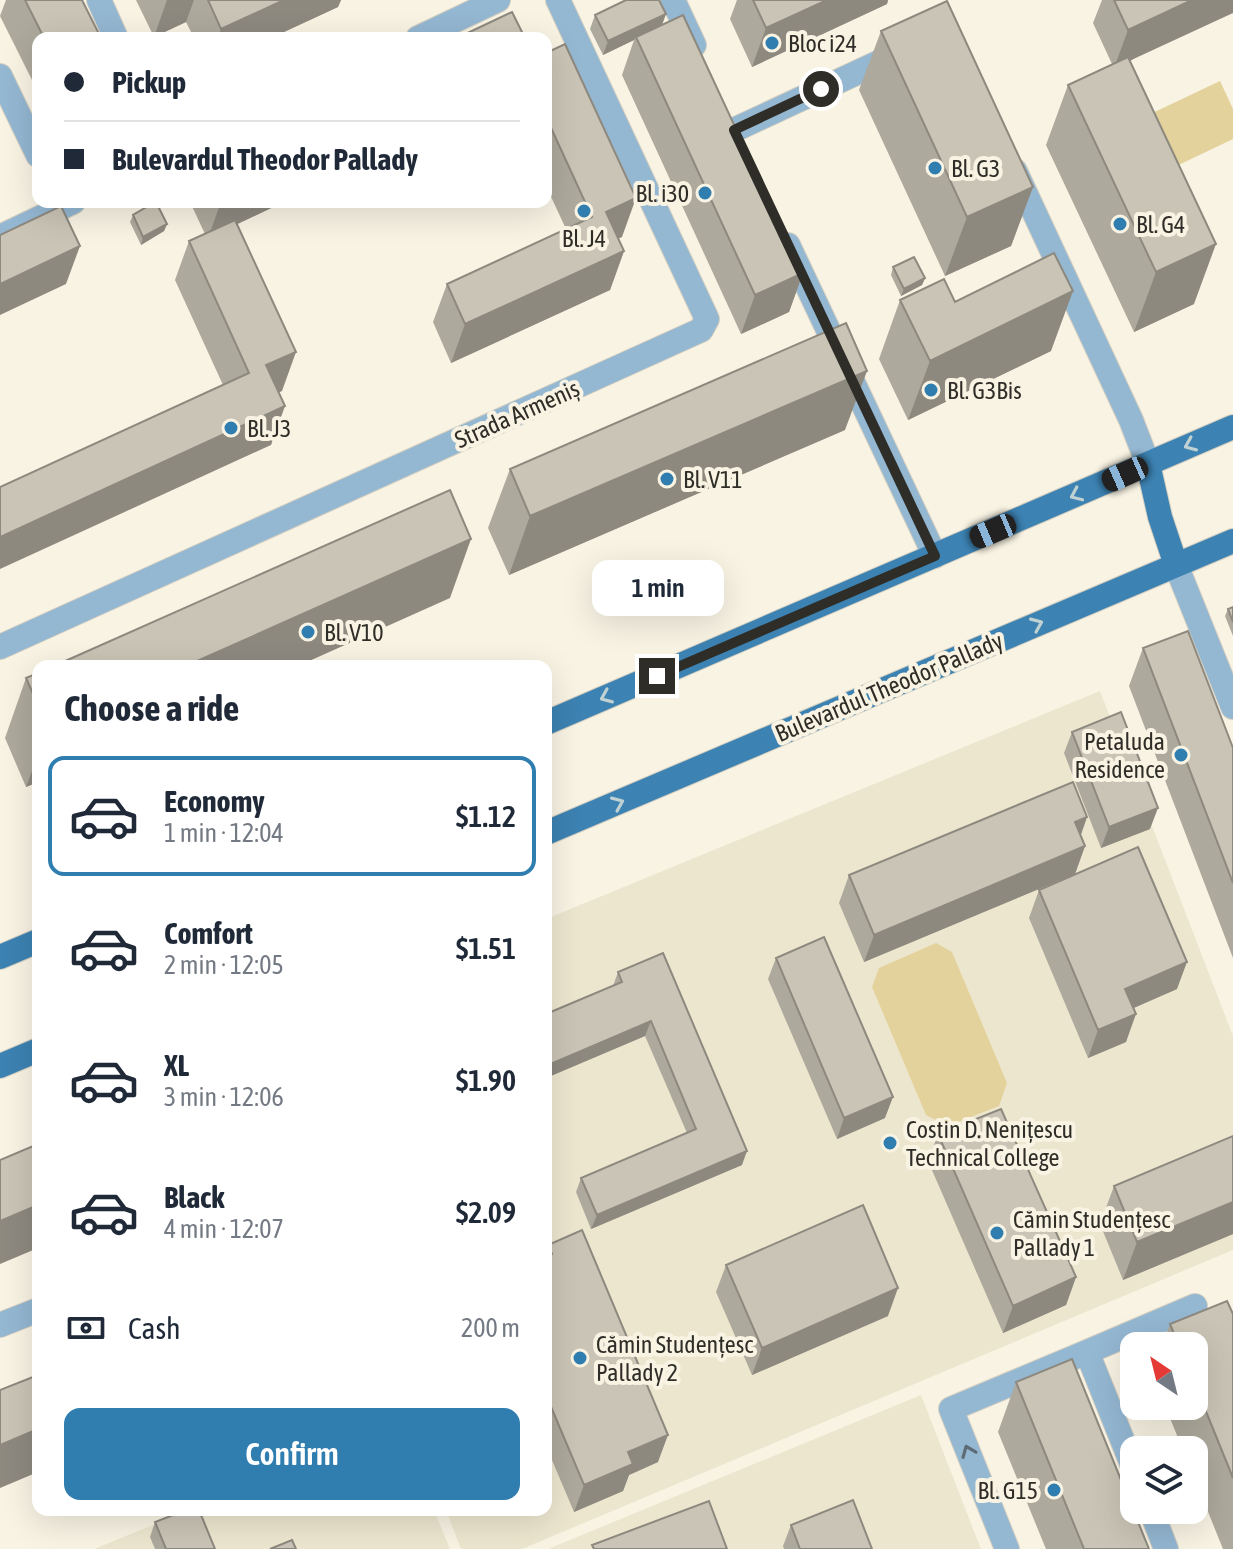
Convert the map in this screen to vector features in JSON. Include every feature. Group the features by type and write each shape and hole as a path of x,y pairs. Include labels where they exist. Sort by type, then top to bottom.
{"main road":[{"path":"552,720 1233,427"},
{"path":"1148,464 1160,517 1176,565"},
{"name":"Bulevardul Theodor Pallady","path":"552,830 1233,541"},
{"path":"0,957 32,944"},
{"path":"0,1066 32,1053"}],"street":[{"path":"99,0 113,32"},
{"name":"Strada Armeniș","path":"0,647 701,330 707,319 558,0"},
{"path":"673,0 707,72"},
{"path":"430,32 486,3"},
{"path":"734,130 922,42"},
{"path":"0,76 32,143"},
{"path":"1008,154 1131,420 1148,464"},
{"path":"0,237 57,208"},
{"path":"782,231 935,556"},
{"path":"1176,565 1233,707"},
{"path":"1007,1549 951,1409 1195,1306"},
{"path":"0,1325 32,1312"},
{"path":"1087,1352 1121,1436"},
{"path":"1156,1524 1166,1549"}],"shaded area":[{"path":"1220,81 1233,109 1233,139 1166,171 1142,118"},
{"name":"Costin D. Nenițescu Technical College","path":"1100,691 1233,1036 1233,1250 522,1549 461,1549 448,1516 552,1516 552,917"},
{"path":"936,943 952,952 1007,1083 999,1106 948,1126 926,1115 872,987 879,968"},
{"path":"921,1395 981,1549 548,1549"},
{"path":"175,1516 436,1516 450,1549 94,1549"}],"building":[{"path":"25,0 82,0 98,32 41,32"},
{"path":"208,0 284,0 221,29"},
{"path":"626,0 659,0 666,14 608,41 595,15"},
{"path":"753,0 827,0 766,28"},
{"path":"1114,0 1192,0 1128,30"},
{"path":"947,1 1033,187 967,217 881,31"},
{"path":"512,12 522,32 470,32"},
{"path":"683,15 803,273 755,295 636,37"},
{"path":"565,44 636,198 606,212 624,251 465,324 447,284 592,217 552,130 552,50"},
{"path":"1128,57 1216,244 1156,272 1068,85"},
{"path":"62,208 80,246 0,284 0,235"},
{"path":"145,208 159,208 167,224 143,237 133,215"},
{"path":"235,220 296,352 266,365 285,406 0,537 0,487 249,373 189,241"},
{"path":"1054,253 1073,291 930,361 900,300 944,279 955,302"},
{"path":"914,257 925,278 904,289 893,267"},
{"path":"846,323 867,371 530,516 510,469"},
{"path":"450,490 471,539 199,660 68,660"},
{"path":"1188,631 1233,748 1233,883 1143,648"},
{"path":"32,676 32,692 26,678"},
{"path":"1121,712 1158,808 1109,827 1072,732"},
{"path":"1073,782 1087,817 1075,822 1085,846 874,935 849,875"},
{"path":"1138,847 1187,962 1125,989 1136,1014 1098,1030 1039,890"},
{"path":"824,937 893,1097 844,1118 776,958"},
{"path":"663,953 747,1151 597,1215 581,1178 696,1129 651,1021 552,1063 552,1011 622,982 618,972"},
{"name":"Cămin Studențesc Pallady 1","path":"1001,1109 1076,1277 1013,1306 938,1134"},
{"path":"1233,1136 1233,1202 1137,1242 1114,1186"},
{"path":"32,1147 32,1208 0,1221 0,1160"},
{"path":"863,1205 898,1288 762,1348 726,1265"},
{"name":"Cămin Studențesc Pallady 2","path":"582,1230 668,1435 628,1452 633,1464 584,1485 552,1409 552,1243"},
{"path":"1227,1301 1233,1314 1233,1478 1208,1416 1208,1332 1173,1332 1170,1324"},
{"path":"1072,1359 1120,1477 1120,1524 1139,1524 1149,1549 1084,1549 1016,1382"},
{"path":"32,1377 32,1432 0,1445 0,1390"},
{"path":"853,1500 872,1549 800,1549 791,1525"},
{"path":"709,1501 727,1549 594,1549 592,1545"},
{"path":"170,1516 201,1516 215,1549 166,1549 155,1522"},
{"path":"292,1540 296,1549 270,1549"}],"place":[{"name":"Bloc i24","path":"772,43"},
{"name":"Bl. G3","path":"935,168"},
{"name":"Bl. i30","path":"705,193"},
{"name":"Bl. J4","path":"584,211"},
{"name":"Bl. G4","path":"1120,224"},
{"name":"Bl. G3Bis","path":"931,390"},
{"name":"Bl. J3","path":"231,428"},
{"name":"Bl. V11","path":"667,479"},
{"name":"Bl. V10","path":"308,632"},
{"name":"Petaluda Residence","path":"1181,755"},
{"name":"Costin D. Nenițescu Technical College","path":"890,1143"},
{"name":"Cămin Studențesc Pallady 1","path":"997,1233"},
{"name":"Cămin Studențesc Pallady 2","path":"580,1358"},
{"name":"Bl. G15","path":"1054,1490"}],"route":[{"path":"657,676 935,556 734,130 821,89"}]}
